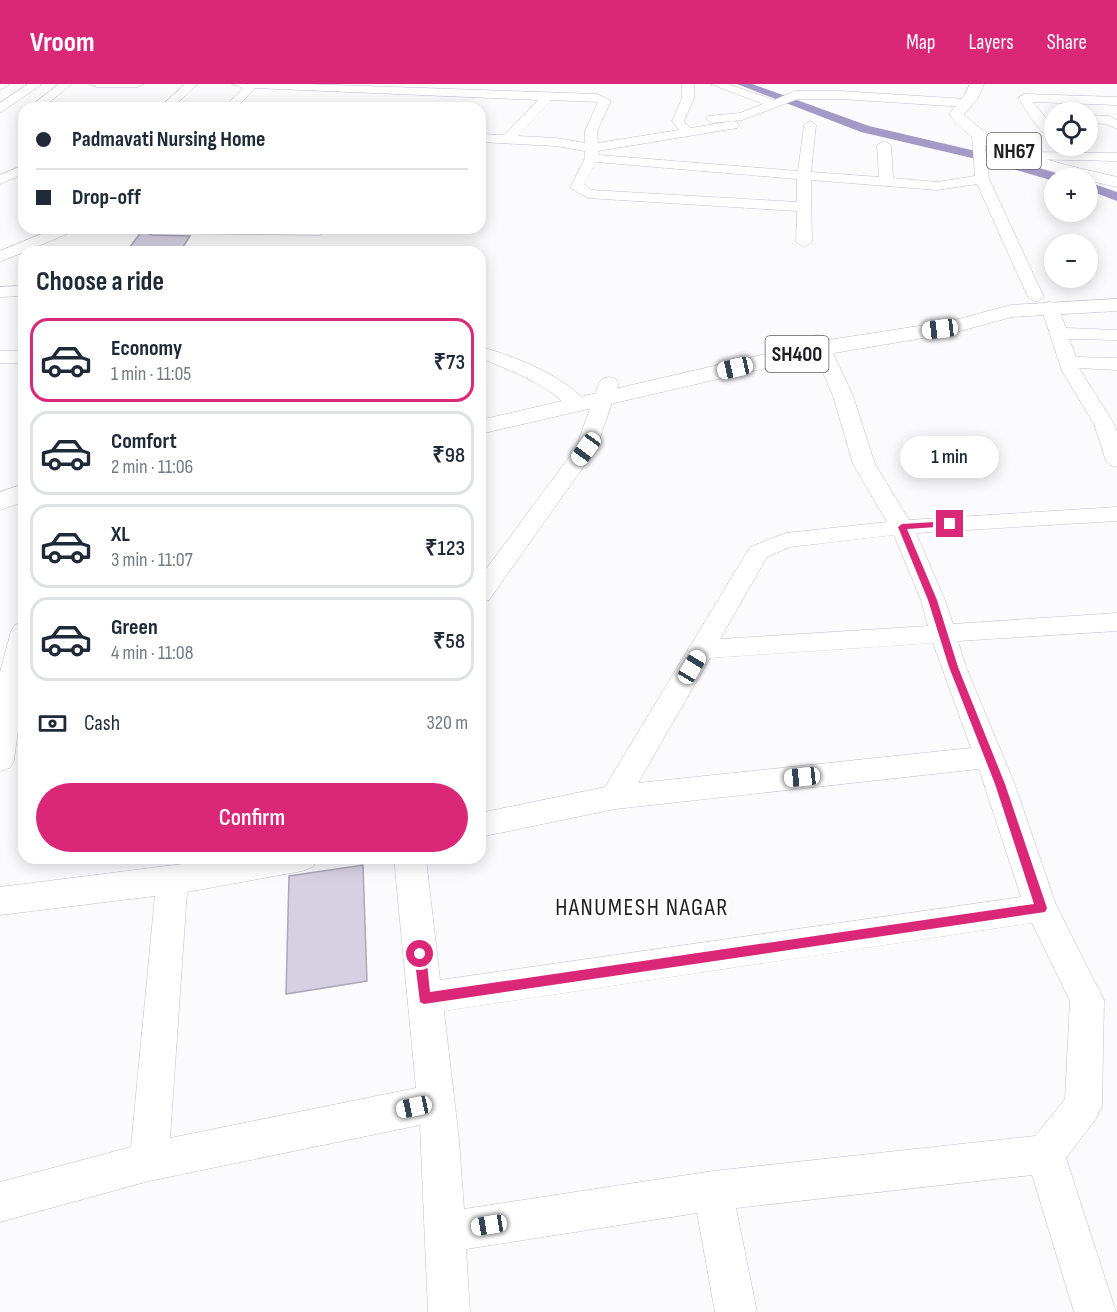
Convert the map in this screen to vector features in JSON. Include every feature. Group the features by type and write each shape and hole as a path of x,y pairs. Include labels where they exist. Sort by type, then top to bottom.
{"main road":[{"name":"NH67","path":"977,84 966,103 956,114 962,124 978,135 1027,156 1117,182"},
{"name":"SH400","path":"486,425 572,399 820,344 953,327 1043,302 1117,295"},
{"name":"SH400","path":"1043,302 1117,305"},
{"name":"SH400","path":"486,410 572,399"},
{"path":"0,502 18,494"},
{"path":"0,516 18,509"}],"street":[{"path":"0,109 36,84"},
{"path":"42,102 66,84"},
{"path":"109,98 125,84"},
{"path":"93,86 138,84"},
{"path":"172,102 192,84"},
{"path":"238,84 486,89 524,95 604,99 591,153 577,184 582,192 804,207"},
{"path":"235,102 252,84"},
{"path":"524,95 533,84"},
{"path":"682,127 688,98 688,84"},
{"path":"717,84 787,95 829,95 966,103"},
{"path":"753,84 768,92 787,95"},
{"path":"333,102 347,87"},
{"path":"406,102 416,88"},
{"path":"646,126 733,126 787,95"},
{"path":"507,140 548,96"},
{"path":"1044,124 1025,97 1117,101"},
{"path":"1037,116 1044,116"},
{"path":"1098,119 1109,120 1117,124"},
{"path":"804,242 804,174 810,125"},
{"path":"591,153 682,127"},
{"path":"978,135 982,179 1058,333 1075,379 1112,432 1117,461"},
{"path":"486,138 556,142 591,153 723,162 804,174 938,186 982,179"},
{"path":"884,145 886,181"},
{"path":"1027,156 1117,157"},
{"path":"0,180 18,165"},
{"path":"26,246 55,234"},
{"path":"207,244 213,234"},
{"path":"0,257 18,249"},
{"path":"0,292 18,291"},
{"path":"1058,333 1117,335"},
{"path":"444,1232 713,1191 1045,1154 1083,1106 1087,1000 1041,908 989,757 954,667 933,600 902,527 864,464 843,396 820,344"},
{"path":"486,354 532,373 572,399"},
{"path":"0,357 18,357"},
{"path":"1068,362 1117,364"},
{"path":"486,586 586,449 607,391"},
{"path":"615,797 704,649 758,552 786,540 902,527 1117,514"},
{"path":"704,649 1117,622"},
{"path":"9,749 12,678 18,654"},
{"path":"486,824 615,797 989,757"},
{"path":"0,901 172,880 267,864"},
{"path":"411,864 436,1102 449,1312"},
{"path":"149,1162 172,880"},
{"path":"424,998 1041,908"},
{"path":"0,1202 149,1162 436,1102"},
{"path":"1045,1154 1095,1312"},
{"path":"713,1191 736,1312"}],"building":[{"path":"140,234 190,236 184,246 131,246"},
{"path":"363,865 367,981 286,994 289,876"}],"waterway":[{"path":"742,84 865,129 993,159 1044,174"},
{"path":"1098,190 1117,197"}],"district":[{"name":"HANUMESH NAGAR","path":"642,907"}],"route":[{"path":"420,954 424,998 1041,908 1000,784 954,667 933,600 902,527 950,524"}]}
